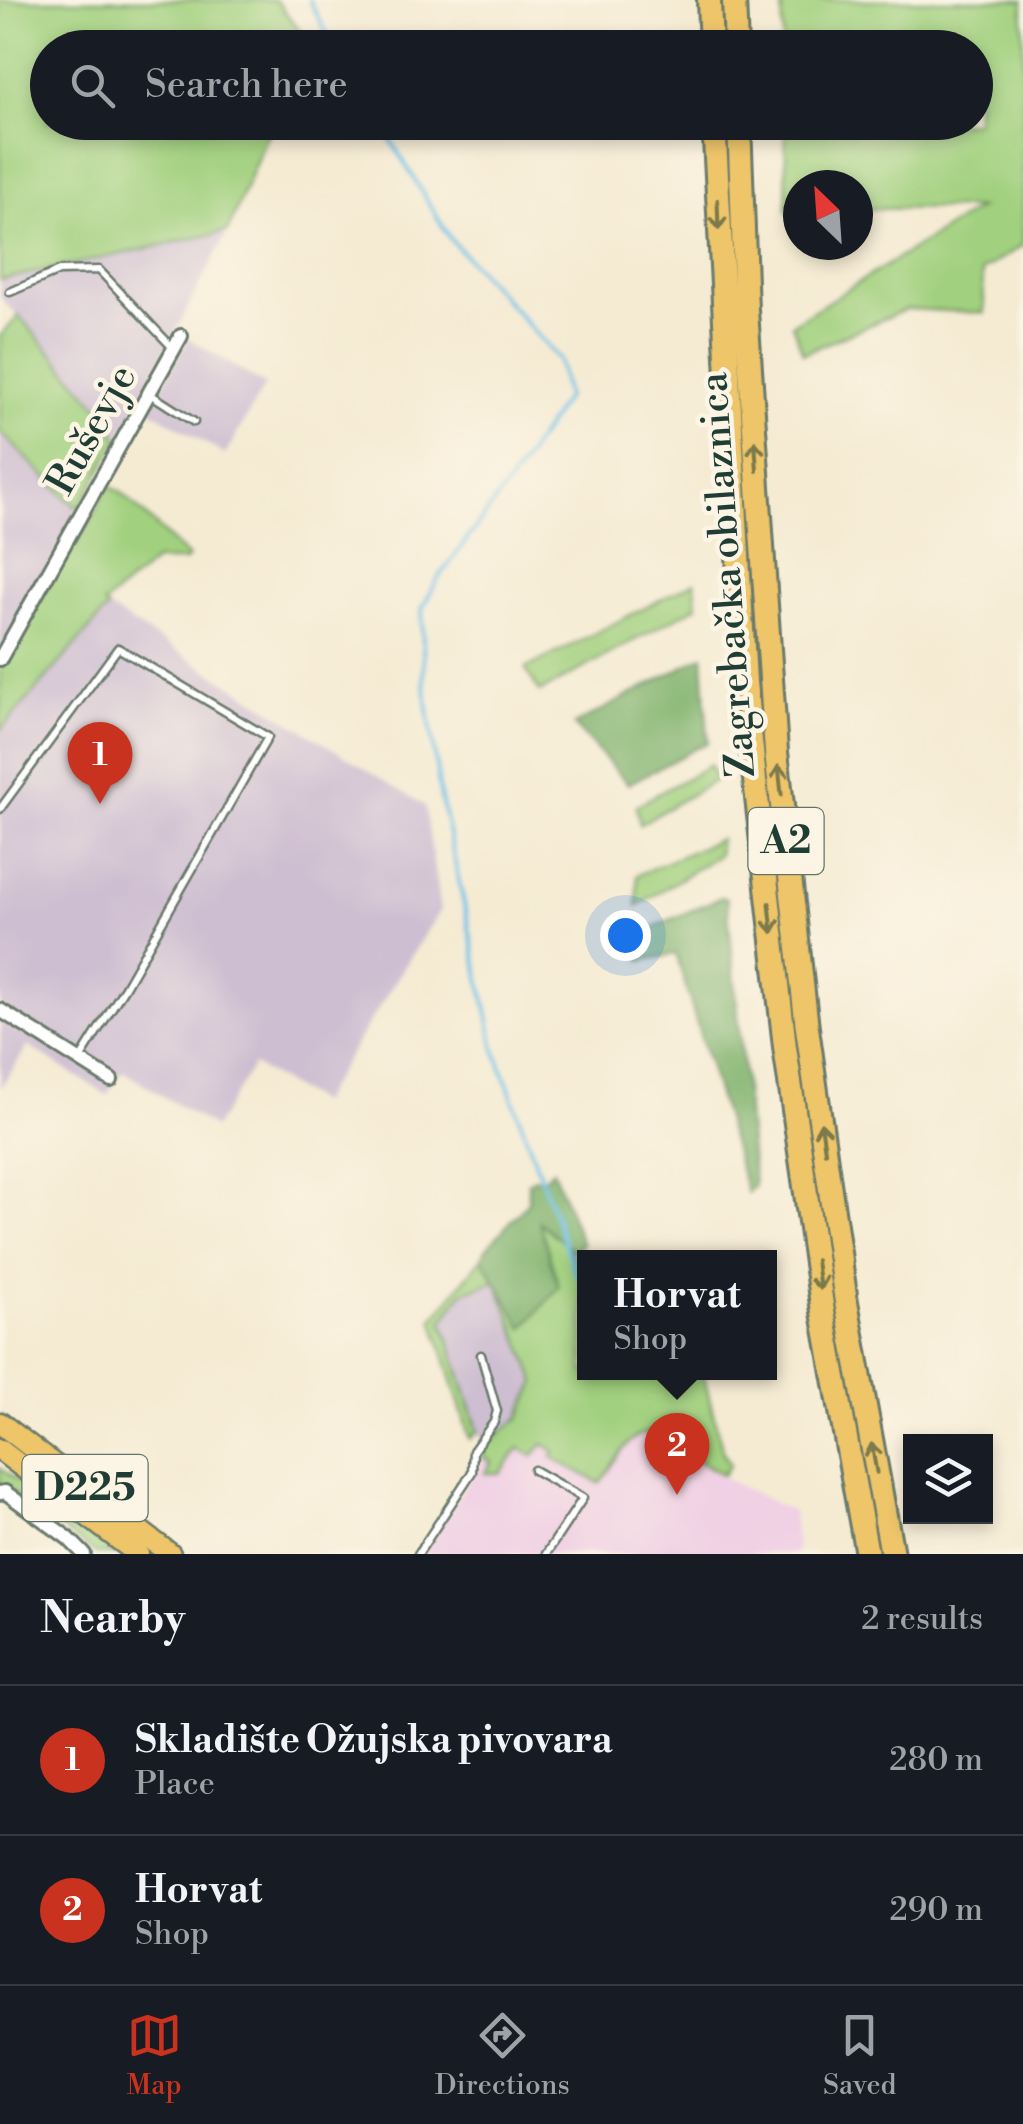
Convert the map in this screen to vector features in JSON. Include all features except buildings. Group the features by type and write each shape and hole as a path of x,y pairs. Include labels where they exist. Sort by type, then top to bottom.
{"highway":[{"path":"709,0 710,30"},
{"path":"734,0 735,30"},
{"name":"Zagrebačka obilaznica","path":"715,140 743,642 757,799 785,1047 823,1312 867,1554"},
{"name":"Zagrebačka obilaznica","path":"740,140 746,310 778,772 807,1028 846,1302 892,1554"}],"main road":[{"name":"D225","path":"0,1423 170,1554"},
{"name":"D225","path":"8,1460 138,1554"}],"street":[{"name":"Ruševje","path":"0,659 181,336"},
{"path":"0,1010 112,1080"},
{"path":"0,1492 20,1501 84,1554"}],"lane":[{"path":"10,292 58,271 99,270 174,350"},
{"path":"150,394 194,422"},
{"path":"0,809 118,648 268,737 80,1060"},
{"path":"421,1553 472,1472 473,1451 497,1412 480,1355"},
{"path":"534,1470 583,1498 546,1554"}],"shaded area":[{"path":"228,231 119,439 98,406 0,297 0,280"},
{"path":"188,338 265,385 225,455 149,409"},
{"path":"0,432 91,521 57,576 425,806 440,910 319,1103 253,1065 214,1128 123,1071 107,1095 28,1046 0,1089"},
{"path":"496,1281 536,1383 519,1418 483,1446 443,1321 463,1292"},
{"path":"524,1428 630,1440 640,1432 650,1433 724,1478 793,1512 797,1554 423,1554 483,1457"}],"green space":[{"path":"0,0 276,0 299,30 30,30 30,140 265,140 228,231 0,280"},
{"path":"782,0 1023,0 1023,245 982,271 985,313 907,309 803,353 792,324 979,208 873,209 873,170 786,170 785,140 993,140 993,30 783,30"},
{"path":"19,316 98,406 119,439 81,505 76,507 0,432 0,336"},
{"path":"108,485 121,492 188,557 185,561 155,561 104,604 108,608 0,731 0,667 91,521"},
{"path":"695,582 697,606 540,692 525,669"},
{"path":"703,656 708,742 628,784 574,725"},
{"path":"710,765 716,780 640,824 636,806"},
{"path":"720,839 718,855 637,906 637,875"},
{"path":"721,897 727,899 754,1186 747,1193 676,954 641,961 640,933"},
{"path":"553,1170 582,1244 574,1251 539,1222 559,1287 523,1328 482,1258 528,1202 528,1182 542,1180"},
{"path":"538,1220 577,1261 577,1380 705,1380 723,1452 730,1464 723,1475 650,1433 634,1438 599,1483 552,1457 555,1451 543,1444 533,1456 520,1448 500,1473 485,1473 491,1462 483,1457 483,1446 519,1418 536,1382 497,1283 523,1327 559,1287"},
{"path":"482,1258 496,1281 463,1292 443,1321 478,1431 470,1439 433,1319"},
{"path":"0,1468 122,1554 96,1554 0,1483"}],"waterway":[{"path":"309,0 325,30"},
{"path":"391,140 451,240 559,359 566,397 437,580 422,609 424,680 440,794 496,1052 577,1274"}],"place":[{"name":"Skladište Ožujska pivovara","path":"100,804"},
{"name":"Horvat","path":"677,1495"}]}
